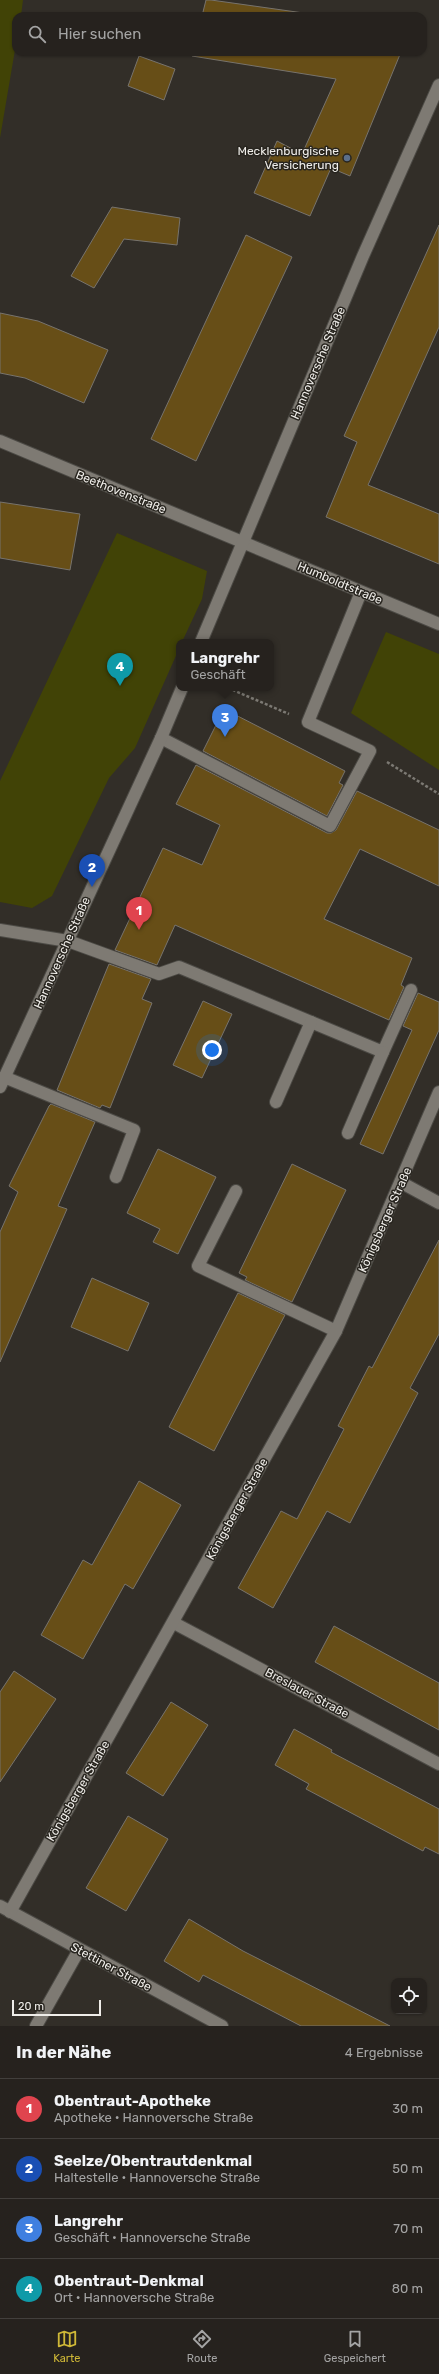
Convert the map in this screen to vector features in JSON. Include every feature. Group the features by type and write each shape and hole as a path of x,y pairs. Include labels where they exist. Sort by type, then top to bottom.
{"street":[{"name":"Hannoversche Straße","path":"201,639 363,256 439,85"},
{"name":"Beethovenstraße","path":"0,441 242,541"},
{"name":"Humboldtstraße","path":"242,541 439,624"},
{"path":"161,738 330,826 370,751 308,722 361,592"},
{"name":"Hannoversche Straße","path":"2,1082 161,738 181,691"},
{"path":"0,930 68,941 159,974 179,967 383,1052"},
{"path":"348,1132 411,990"},
{"path":"276,1102 311,1022"},
{"path":"2,1082 134,1130 116,1177"},
{"name":"Königsberger Straße","path":"5,1909 174,1622 336,1331 402,1182 439,1092"},
{"path":"402,1182 439,1203"},
{"path":"236,1191 198,1266 336,1331"},
{"name":"Breslauer Straße","path":"174,1622 439,1764"},
{"name":"Stettiner Straße","path":"5,1909 222,2026"},
{"path":"36,2026 79,1950"}],"path":[{"path":"235,691 308,722"},
{"path":"370,751 439,794"}],"shaded area":[{"path":"0,0 23,0 22,12 12,12 12,56 14,56 0,138"},
{"path":"117,533 207,571 202,599 183,639 176,639 176,656 135,748 109,778 52,896 32,908 0,902 0,781"},
{"path":"386,632 439,654 439,770 351,713"}],"building":[{"path":"206,0 211,0 296,12 203,12"},
{"path":"139,56 175,69 164,100 128,86"},
{"path":"192,56 399,56 350,176 331,168 310,216 254,193 277,141 302,154 336,79"},
{"path":"112,207 180,218 177,245 124,239 94,288 71,276"},
{"path":"439,225 439,327 368,485 439,514 439,564 326,517 357,442 344,436"},
{"path":"246,235 292,257 196,461 151,439"},
{"path":"0,313 38,321 108,350 84,403 25,378 0,373"},
{"path":"0,502 80,514 70,570 0,558"},
{"path":"224,709 345,771 339,783 343,785 327,816 203,751"},
{"path":"196,765 327,833 331,833 336,830 357,791 439,830 439,886 360,849 324,919 412,958 401,985 404,987 389,1020 175,925 157,965 115,950 163,848 202,865 220,825 176,804"},
{"path":"109,964 151,979 142,999 152,1003 110,1108 102,1105 100,1108 57,1090"},
{"path":"418,993 439,1002 439,1030 383,1154 360,1144 412,1030 403,1026"},
{"path":"203,1001 232,1014 202,1078 173,1065"},
{"path":"51,1104 95,1122 58,1206 67,1209 0,1362 0,1232 18,1192 9,1186"},
{"path":"158,1149 216,1177 178,1254 153,1242 160,1229 127,1213"},
{"path":"292,1164 346,1190 292,1302 245,1280 247,1277 239,1273"},
{"path":"439,1240 439,1334 410,1388 418,1393 350,1523 327,1511 273,1608 238,1588 281,1511 297,1519 344,1429 338,1426 369,1366 372,1368"},
{"path":"92,1278 149,1303 128,1351 71,1327"},
{"path":"238,1293 285,1315 214,1451 169,1427"},
{"path":"139,1481 181,1505 133,1589 125,1584 83,1659 41,1635 83,1560 92,1565"},
{"path":"334,1626 439,1683 439,1730 315,1662"},
{"path":"14,1671 56,1699 0,1782 0,1692"},
{"path":"171,1702 208,1725 163,1796 126,1773"},
{"path":"294,1729 332,1750 331,1752 439,1809 439,1854 425,1847 423,1851 306,1789 309,1784 275,1765"},
{"path":"128,1816 168,1839 126,1911 86,1888"},
{"path":"189,1919 243,1951 390,2026 301,2026 203,1975 199,1982 164,1961"}],"place":[{"name":"Mecklenburgische Versicherung","path":"347,158"},
{"name":"Obentraut-Denkmal","path":"120,686"},
{"name":"Langrehr","path":"225,737"},
{"name":"Seelze/Obentrautdenkmal","path":"92,887"},
{"name":"Obentraut-Apotheke","path":"139,930"}]}
